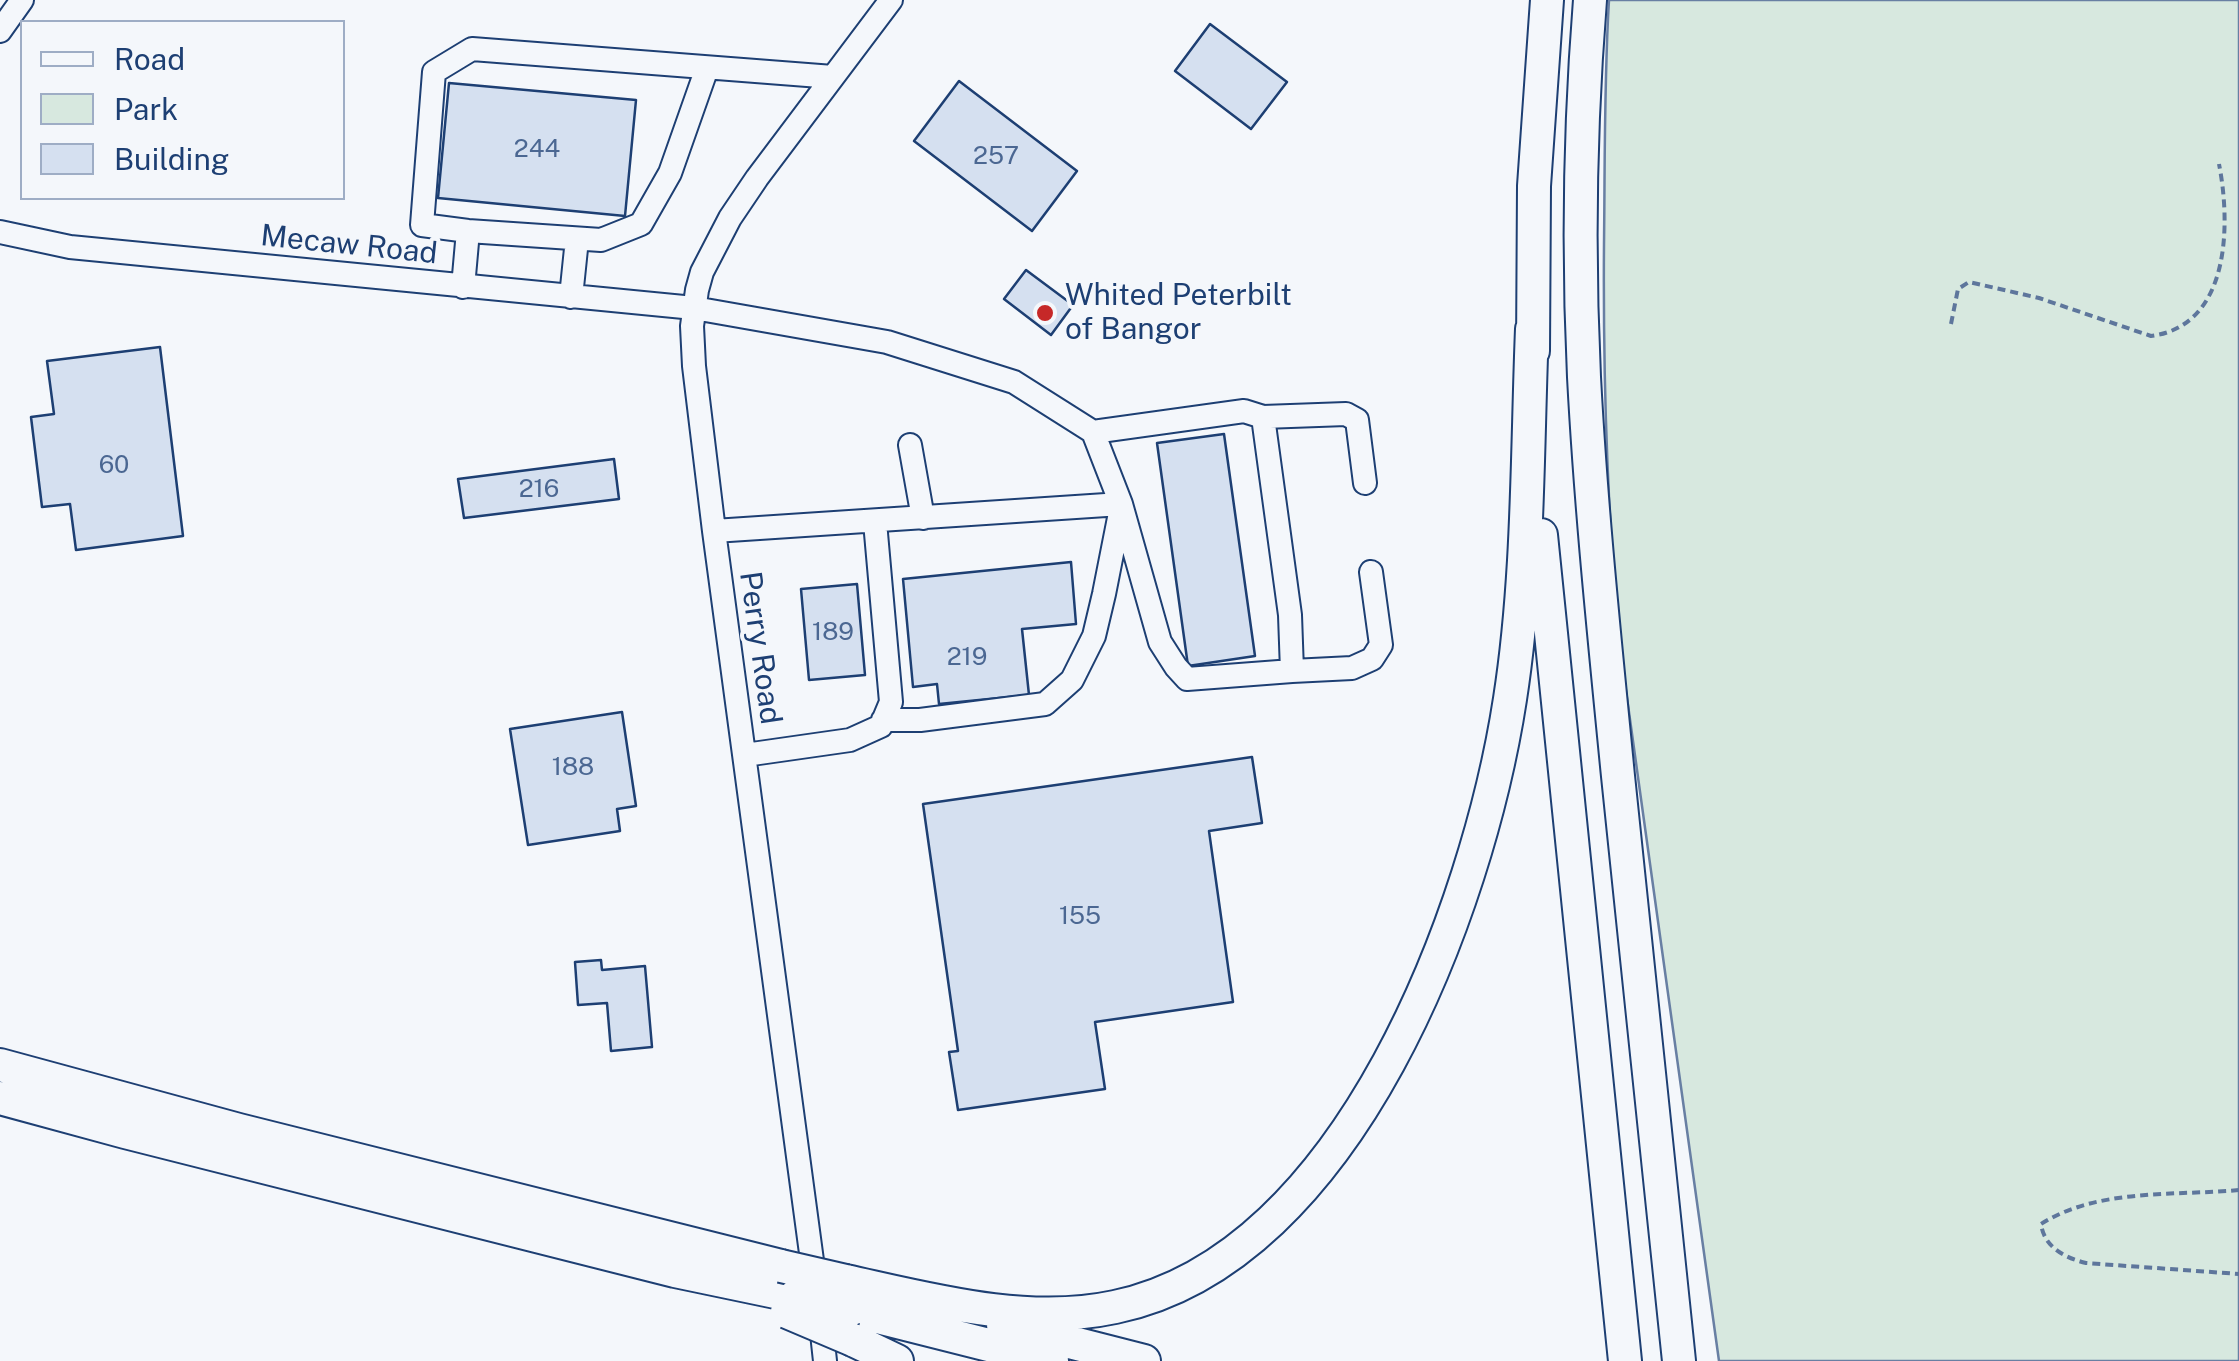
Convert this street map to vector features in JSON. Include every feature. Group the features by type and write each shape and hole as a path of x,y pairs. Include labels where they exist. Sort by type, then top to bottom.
{"highway":[{"path":"0,1098 675,1271 785,1291 850,1310 908,1295 1007,1310 1103,1310 1154,1296 1204,1271 1255,1234 1309,1180 1357,1115 1406,1029 1446,938 1475,855 1498,764 1518,632 1536,151 1547,0"},
{"path":"1590,0 1581,230 1588,431 1608,669 1679,1361"},
{"path":"1532,329 1537,471 1548,611 1626,1361"},
{"path":"0,1065 239,1130 850,1310 1052,1361"},
{"path":"1672,1289 1690,1361"},
{"path":"908,1295 1144,1361"},
{"path":"850,1310 897,1361"}],"street":[{"path":"0,31 22,0"},
{"name":"Perry Road","path":"826,1361 714,531 694,366 694,308 702,272 730,218 891,0"},
{"path":"707,68 670,173 642,224 601,240 422,225 434,72 472,49 833,78"},
{"path":"463,287 468,231"},
{"name":"Mecaw Road","path":"0,232 70,247 694,308 886,342 1014,382 1093,432"},
{"path":"570,297 577,238"},
{"path":"1365,484 1356,420 1346,414 1262,417 1244,411 1093,432 1122,504 1160,642 1187,680 1352,668 1372,659 1381,646 1371,572"},
{"path":"1262,417 1290,615 1292,672"},
{"path":"910,445 923,518"},
{"path":"714,531 1122,504"},
{"path":"883,720 920,720 1045,704 1072,680 1094,636 1122,504"},
{"path":"745,755 850,740 881,726 891,702 874,522"}],"path":[{"path":"1951,324 1958,289 1969,282 2039,298 2152,336 2169,334 2184,326 2202,310 2218,274 2224,208 2218,164"},
{"path":"2239,1190 2098,1202 2059,1213 2040,1224 2044,1238 2070,1259 2239,1274"}],"green space":[{"path":"1609,0 2239,0 2239,1361 1719,1361 1618,633 1604,341"}],"building":[{"path":"1210,24 1287,82 1251,129 1175,71"},
{"path":"959,81 1077,171 1032,231 914,141"},
{"path":"449,83 636,100 625,216 438,198"},
{"path":"1026,270 1073,305 1051,335 1004,299"},
{"path":"160,347 183,536 76,550 70,504 42,507 31,417 54,414 47,361"},
{"path":"1224,434 1255,656 1188,666 1157,443"},
{"path":"614,459 619,499 464,518 458,479"},
{"path":"1071,562 1076,624 1022,629 1029,695 939,704 937,684 913,687 903,579"},
{"path":"857,584 865,675 809,680 801,589"},
{"path":"622,712 636,806 617,809 620,831 528,845 510,729"},
{"path":"1252,757 1262,823 1209,831 1233,1002 1095,1022 1105,1089 958,1110 949,1052 958,1051 923,804"},
{"path":"601,960 602,970 645,966 652,1047 611,1051 607,1003 578,1005 575,962"}],"place":[{"name":"Whited Peterbilt of Bangor","path":"1045,313"}]}
